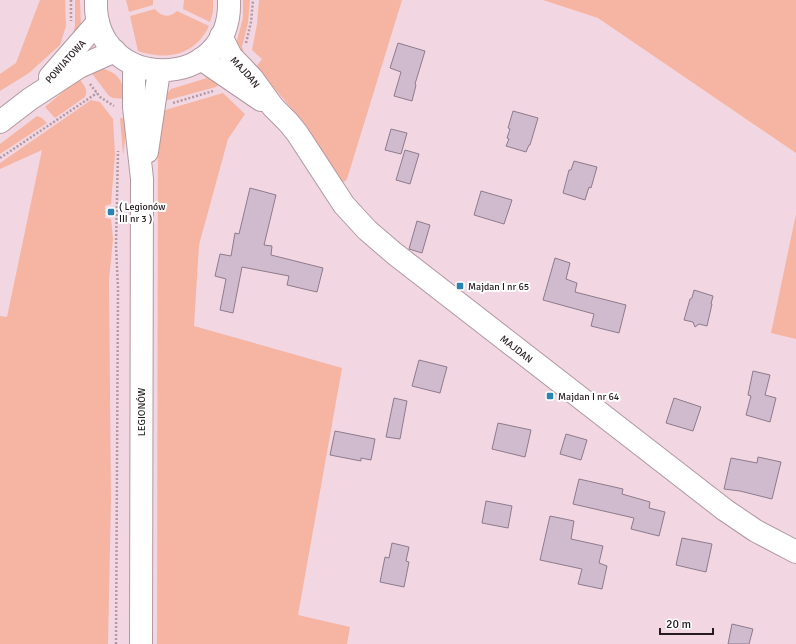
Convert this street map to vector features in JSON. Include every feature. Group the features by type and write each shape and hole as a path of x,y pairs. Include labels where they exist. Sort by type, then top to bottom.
{"main road":[{"path":"96,0 98,22 105,37 115,51 134,65 159,71 181,69 201,59 213,48 221,36 228,17 229,0"},
{"name":"POWIATOWA","path":"30,99 98,22"},
{"name":"MAJDAN","path":"221,36 231,56 252,78 273,107 297,133 344,205 367,230 395,254 725,510 756,531 796,552"},
{"name":"POWIATOWA","path":"0,122 30,99 79,67 115,51"},
{"name":"MAJDAN","path":"201,59 256,98 273,107"},
{"name":"LEGIONÓW","path":"134,65 134,107 142,179 140,644"},
{"name":"LEGIONÓW","path":"142,179 159,71"}],"path":[{"path":"71,0 71,25"},
{"path":"246,46 251,22 253,0"},
{"path":"88,81 100,97 116,107"},
{"path":"0,158 97,93"},
{"path":"116,644 118,288 116,246 118,147"}],"shaded area":[{"path":"40,0 65,0 66,26 60,45 29,73 0,91 0,74 16,63"},
{"path":"75,0 80,0 81,28 71,39 75,26"},
{"path":"126,0 153,0 153,5 129,12"},
{"path":"184,0 213,0 213,12 210,22 183,9"},
{"path":"243,0 250,0 248,23 242,47 245,56 236,44 243,18"},
{"path":"259,0 402,0 347,179 343,183 304,123 256,67 262,59 252,50 257,24"},
{"path":"543,0 796,0 796,153 598,18"},
{"path":"155,9 160,14 166,16 169,16 177,11 209,26 196,44 180,53 160,55 138,51 130,16"},
{"path":"100,68 116,75 121,83 126,99 113,98 109,96 90,71"},
{"path":"79,78 86,89 85,97 55,118 45,107"},
{"path":"207,78 213,78 222,82 216,87 161,102 171,89"},
{"path":"223,93 245,114 228,139 199,245 194,326 342,368 298,615 350,627 347,644 157,644 158,124 162,111"},
{"path":"91,100 100,102 113,119 115,154 111,204 105,206 105,218 111,219 113,239 109,280 111,500 108,644 0,644 0,316 7,317 42,150 0,169 0,163"},
{"path":"37,116 42,118 47,123 0,154 0,144"},
{"path":"120,118 128,119 123,155"},
{"path":"796,214 796,339 771,333"}],"building":[{"path":"398,43 425,51 415,84 412,101 394,96 401,72 390,68"},
{"path":"513,111 538,118 530,145 526,152 506,146 509,139 507,138 510,129 508,128"},
{"path":"391,129 407,133 401,154 385,150"},
{"path":"405,150 419,154 410,184 396,180"},
{"path":"574,161 597,167 591,188 589,187 585,200 563,193 569,170 571,170"},
{"path":"250,188 276,195 264,245 272,246 271,255 323,268 317,292 287,285 289,276 242,267 233,313 220,310 226,279 215,276 220,254 231,256 235,233 239,234"},
{"path":"481,191 512,200 504,224 474,215"},
{"path":"417,221 430,225 422,253 409,249"},
{"path":"555,258 570,263 566,279 577,283 575,292 626,305 619,333 591,326 594,314 543,300"},
{"path":"694,290 713,296 707,326 699,324 695,327 693,322 684,320"},
{"path":"419,360 447,367 440,393 412,386"},
{"path":"753,371 770,375 765,395 776,398 770,422 746,415 751,396 748,395"},
{"path":"394,398 407,401 400,439 386,437"},
{"path":"674,398 701,407 693,431 666,423"},
{"path":"498,423 531,430 525,457 492,449"},
{"path":"335,431 375,439 371,460 361,458 361,461 330,455"},
{"path":"566,434 587,440 581,460 560,454"},
{"path":"758,457 781,462 772,499 740,491 724,489 731,458 757,463"},
{"path":"579,479 623,489 622,494 650,502 649,508 665,512 659,536 631,529 634,518 573,504"},
{"path":"486,501 512,506 508,528 482,523"},
{"path":"550,516 574,521 571,539 603,546 599,563 607,566 602,589 578,584 582,569 540,560"},
{"path":"682,538 712,544 706,572 676,565"},
{"path":"392,543 409,547 406,561 409,562 404,587 380,582 385,557 389,558"},
{"path":"732,624 753,629 749,644 728,644"}],"place":[{"name":"( Legionów III nr 3 )","path":"111,212"},
{"name":"Majdan I nr 65","path":"460,286"},
{"name":"Majdan I nr 64","path":"550,396"}]}
